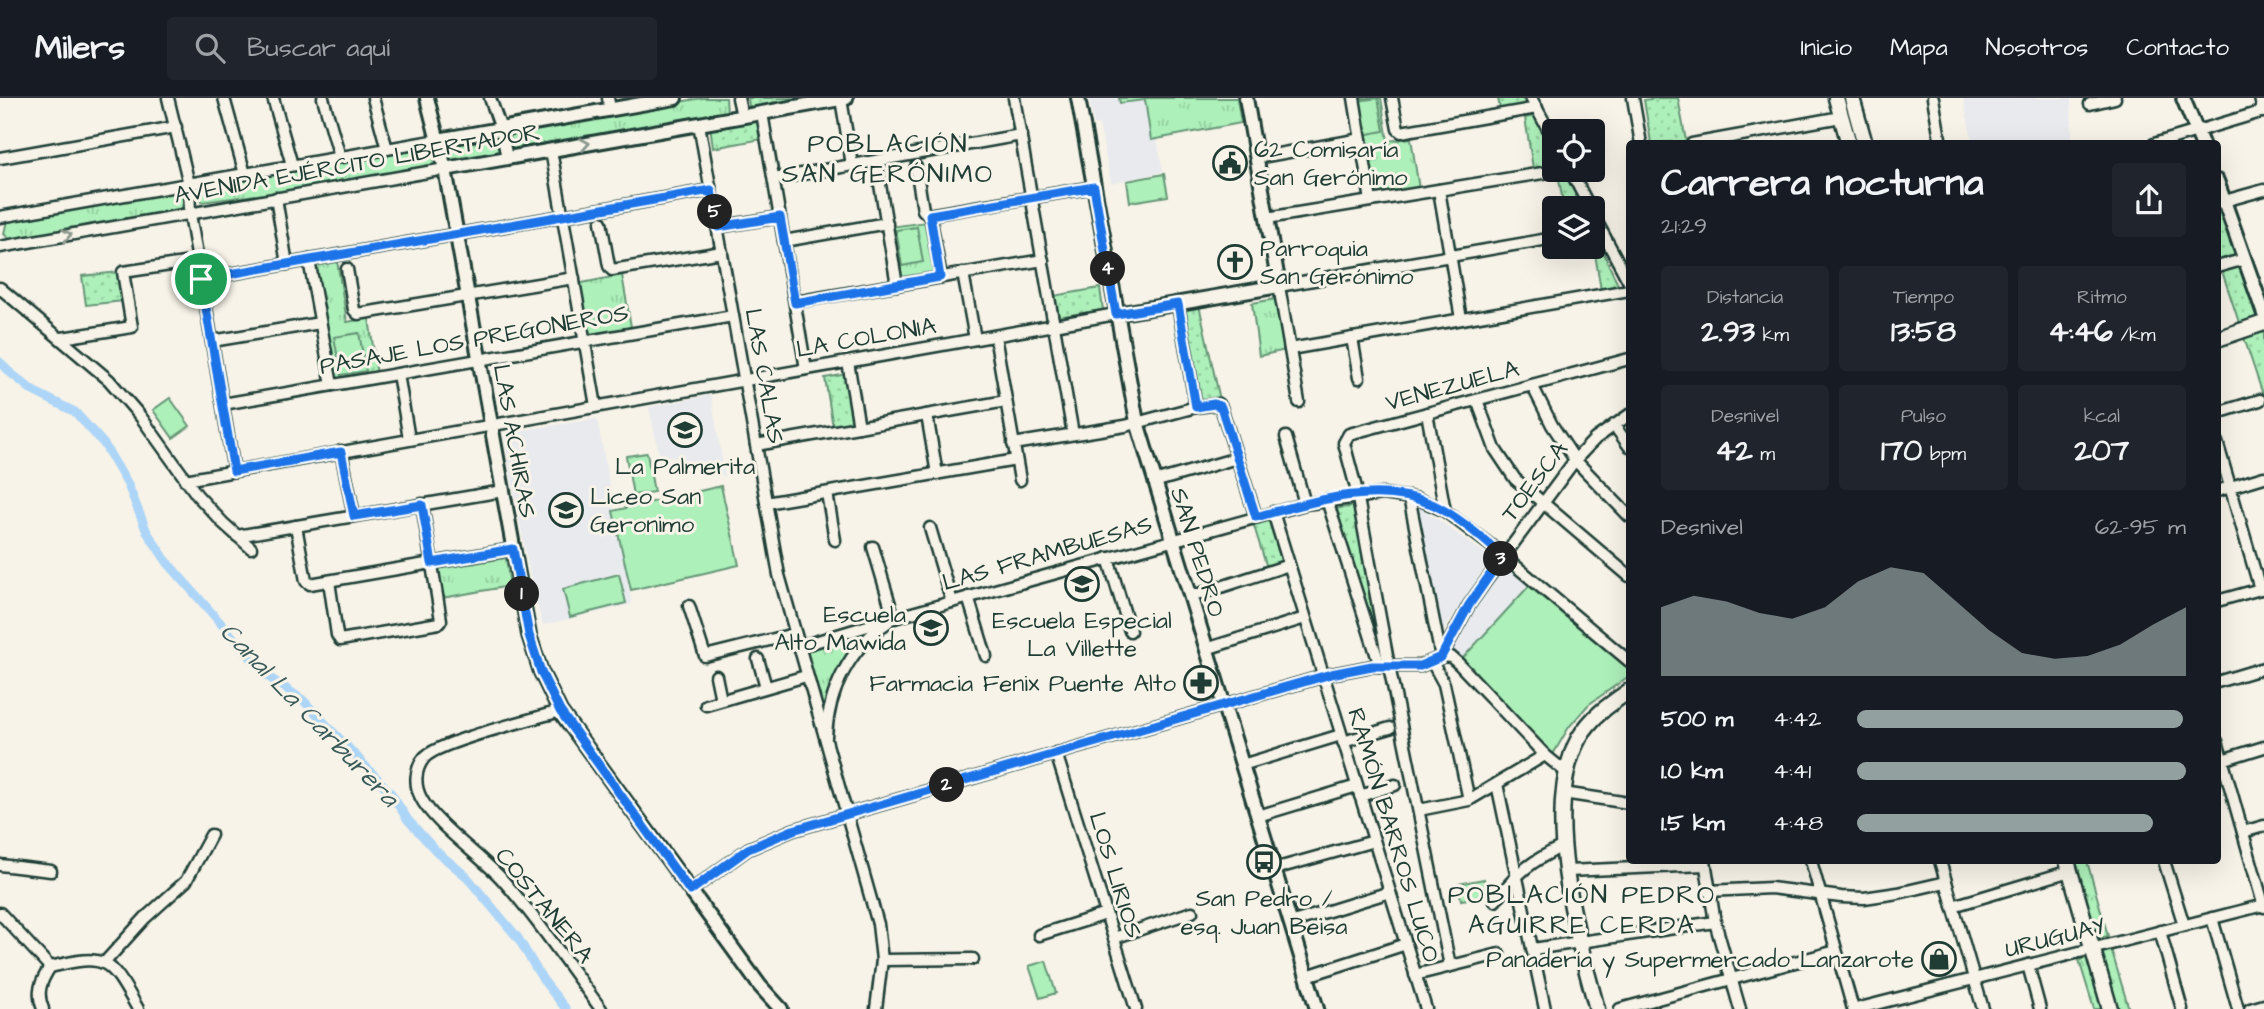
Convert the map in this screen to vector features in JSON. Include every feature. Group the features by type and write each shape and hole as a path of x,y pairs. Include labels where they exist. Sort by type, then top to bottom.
{"main road":[{"path":"1836,98 1848,140"},
{"path":"1852,98 1864,140"},
{"path":"2221,338 2264,323"},
{"path":"1597,1009 1578,942 1567,870 1563,793 1572,754 1586,727 1605,708 1626,693"},
{"path":"2069,866 2110,1009"}],"street":[{"path":"168,98 189,184 190,214 234,471"},
{"path":"224,98 245,174"},
{"path":"274,98 292,165"},
{"path":"323,98 340,157"},
{"path":"373,98 387,149"},
{"name":"LAS ACHIRAS","path":"427,98 445,169 529,635 541,672 560,711 760,986 781,1009"},
{"path":"491,98 507,158"},
{"name":"AVENIDA EJÉRCITO LIBERTADOR","path":"0,217 501,129 609,104 675,98"},
{"path":"738,98 742,116"},
{"path":"844,98 852,165"},
{"name":"AVENIDA EJÉRCITO LIBERTADOR","path":"0,247 844,98"},
{"path":"1014,98 1073,434"},
{"name":"SAN PEDRO","path":"1078,98 1137,422 1317,1009"},
{"path":"1246,98 1299,402"},
{"path":"1354,98 1371,201"},
{"path":"1392,98 1398,129 1401,132 1534,103 1543,119"},
{"path":"1633,98 1640,140"},
{"path":"1933,98 1940,140"},
{"path":"2090,104 2115,98"},
{"path":"2183,98 2200,140"},
{"path":"2167,140 2263,111 2260,98"},
{"path":"762,113 806,369"},
{"path":"1714,140 1841,117"},
{"name":"LAS CALAS","path":"699,124 779,575 878,924 882,960 876,1009"},
{"path":"0,158 176,127"},
{"path":"774,179 1021,135"},
{"path":"1256,158 1361,139"},
{"path":"551,150 596,406"},
{"path":"876,161 897,285"},
{"path":"916,167 923,210 930,215 1094,187"},
{"path":"1267,218 1542,173"},
{"path":"201,279 711,190"},
{"path":"1439,190 1461,319"},
{"path":"2264,190 2221,202 2264,314"},
{"path":"276,198 287,264"},
{"path":"930,215 940,277"},
{"path":"718,227 780,217"},
{"path":"601,222 612,270 722,252"},
{"path":"784,241 887,223"},
{"name":"LA COLONIA","path":"185,480 1542,239"},
{"path":"1605,243 1626,277"},
{"path":"2221,266 2245,259"},
{"path":"309,260 331,385"},
{"path":"795,303 1043,260"},
{"path":"62,338 132,327 123,272 198,261"},
{"path":"347,269 354,310 358,314 574,278"},
{"path":"963,274 975,339"},
{"path":"0,288 98,369 129,401 185,480 251,548"},
{"path":"1290,349 1626,291"},
{"path":"1178,304 1196,407"},
{"name":"PASAJE LOS PREGONEROS","path":"223,404 733,316"},
{"path":"212,341 320,323"},
{"path":"995,336 1020,480"},
{"path":"1352,338 1359,377"},
{"name":"VENEZUELA","path":"1357,496 1344,443 1346,436 1626,360"},
{"path":"848,362 859,427"},
{"path":"398,374 409,439"},
{"path":"1532,385 1575,460 1626,513"},
{"path":"1477,400 1500,458 1523,488 1626,568"},
{"path":"2221,411 2260,400"},
{"path":"756,445 1006,401"},
{"path":"1013,444 1137,422 1214,404 1221,407 1256,517"},
{"path":"1427,413 1445,511"},
{"path":"927,415 937,474"},
{"name":"TOESCA","path":"1436,659 1503,556 1575,460 1595,439 1626,417"},
{"path":"1614,425 1626,442"},
{"path":"1286,437 1306,504"},
{"path":"341,452 354,516"},
{"path":"2221,455 2262,588 2221,600"},
{"path":"1154,482 1237,458"},
{"path":"766,503 1016,460"},
{"path":"2221,490 2264,477"},
{"path":"237,536 503,491"},
{"path":"827,493 835,540"},
{"name":"LAS FRAMBUESAS","path":"798,647 1273,512 1327,500 1382,494 1409,497 1445,511 1626,658"},
{"path":"1357,496 1385,666 1419,810 1450,966"},
{"path":"1409,497 1436,659 1469,800"},
{"path":"1327,500 1385,666"},
{"path":"329,581 337,637 341,639 440,622 422,505"},
{"name":"RAMÓN BARROS LUCO","path":"1273,512 1426,1009"},
{"path":"296,526 307,583 513,549"},
{"path":"930,528 951,602"},
{"path":"873,547 894,618"},
{"path":"1108,558 1130,631"},
{"path":"1190,597 1289,565"},
{"path":"968,597 986,656"},
{"path":"689,606 705,656 794,634"},
{"name":"LAS CALAS","path":"826,746 830,707 844,671 863,643 894,618"},
{"path":"1206,649 1305,618"},
{"path":"690,891 736,857 762,842 793,830 1357,668 1420,666 1436,659 1451,657 1545,755 1567,773"},
{"path":"758,659 766,687"},
{"path":"2221,681 2264,668"},
{"path":"716,676 721,700"},
{"path":"706,705 806,676"},
{"name":"COSTANERA","path":"560,711 431,751 423,759 417,773 416,785 423,802 435,817 487,864 514,894 601,1009"},
{"path":"1242,765 1390,728"},
{"path":"2221,751 2264,747"},
{"name":"LOS LIRIOS","path":"1056,753 1136,1009"},
{"path":"1419,810 1469,800 1545,755"},
{"path":"2221,758 2264,905"},
{"path":"1497,784 1545,1009"},
{"path":"1258,817 1358,791 1395,785"},
{"path":"1563,793 1626,803"},
{"path":"2243,832 2264,826"},
{"path":"105,962 145,918 186,881 211,835"},
{"path":"1274,869 1374,841"},
{"path":"1495,901 1517,874 1537,858 1565,845"},
{"path":"1567,870 1685,864"},
{"path":"1705,864 1715,922 1740,1009"},
{"path":"1812,864 1855,1009"},
{"path":"1941,864 1983,1009"},
{"path":"2165,864 2185,925"},
{"path":"0,865 51,871"},
{"path":"1952,906 2069,866"},
{"path":"1708,891 1771,888 1853,898 1875,897 1945,882"},
{"path":"1290,923 1390,892"},
{"name":"URUGUAY","path":"1855,1009 2264,905"},
{"path":"1114,938 1192,912"},
{"path":"0,913 50,967"},
{"path":"1039,935 1106,914"},
{"path":"2212,918 2238,1009"},
{"path":"1533,949 1715,922"},
{"path":"2160,931 2182,1009"},
{"path":"1307,976 1406,944"},
{"path":"1620,1009 1836,951"},
{"path":"1415,975 1499,954"},
{"path":"43,1009 40,982 50,967 91,959 105,962 117,972 138,1009"},
{"path":"882,960 973,959"},
{"path":"2028,965 2040,1009"},
{"path":"2249,1009 2264,1005"}],"shaded area":[{"path":"1089,98 1119,98 1121,103 1145,99 1151,140 1157,139 1163,172 1111,183 1099,124 1094,125"},
{"path":"1963,98 2071,98 2072,140 1972,140"},
{"name":"La Palmerita","path":"711,395 725,477 702,464 659,454 649,407"},
{"name":"Liceo San Geronimo","path":"597,419 632,604 543,625 532,586 503,433"},
{"path":"1420,507 1487,555 1488,562 1439,638 1415,513"},
{"path":"1505,565 1529,586 1461,660 1452,651 1475,607"}],"green space":[{"path":"702,98 726,98 727,113 511,153 506,132"},
{"path":"748,98 815,98 756,108 749,106"},
{"path":"1119,98 1237,98 1241,123 1151,140 1145,100 1120,103"},
{"path":"1356,98 1381,98 1388,141 1411,138 1419,189 1371,197"},
{"path":"1378,98 1384,131 1363,135 1357,101"},
{"path":"1498,98 1522,98 1526,105 1500,110"},
{"path":"1678,98 1686,140 1651,140 1644,100"},
{"path":"758,116 762,139 713,148 710,125"},
{"path":"1534,116 1542,130 1542,167 1533,168 1525,118"},
{"path":"496,134 499,152 450,162 447,143"},
{"path":"427,146 433,148 437,161 435,165 304,189 202,202 199,196 200,189 206,184"},
{"path":"1164,174 1168,196 1130,202 1127,181"},
{"path":"1559,182 1570,182 1577,196 1562,196"},
{"path":"177,189 184,200 181,211 10,240 4,234 7,220"},
{"path":"2221,214 2264,334 2264,398 2221,268"},
{"path":"926,222 935,273 897,278 890,227"},
{"path":"917,227 923,262 902,266 896,230"},
{"path":"1605,256 1619,287 1601,290 1596,259 1605,259"},
{"path":"337,260 347,322 369,318 377,375 332,383 313,264"},
{"path":"119,272 123,301 86,305 82,276"},
{"path":"622,275 631,327 587,336 577,284"},
{"path":"1100,288 1103,310 1057,317 1053,296"},
{"path":"1276,299 1286,350 1259,356 1252,303"},
{"path":"1199,305 1220,400 1198,404 1181,309"},
{"path":"359,333 366,371 341,375 334,337"},
{"path":"847,374 854,422 833,427 825,378"},
{"path":"170,398 190,426 173,438 153,410"},
{"path":"647,453 654,492 633,495 626,456"},
{"path":"721,486 739,565 631,590 613,511"},
{"path":"1354,506 1385,655 1380,657 1334,509"},
{"path":"1266,519 1269,521 1282,562 1267,568 1253,523"},
{"path":"506,558 510,586 442,598 437,569"},
{"path":"619,574 626,603 570,617 563,589"},
{"path":"1529,586 1626,667 1626,678 1588,705 1569,727 1552,756 1461,660"},
{"path":"861,633 862,636 842,663 824,709 819,710 804,656 809,648"},
{"path":"2073,864 2088,864 2108,936 2095,939"},
{"path":"1484,879 1487,896 1461,900 1458,884"},
{"path":"2111,949 2129,1009 2115,1009 2101,959 2101,952"},
{"path":"2087,958 2091,962 2105,1009 2094,1009 2079,960"},
{"path":"1046,961 1056,993 1040,998 1029,966"}],"waterway":[{"name":"Canal La Carburera","path":"0,362 33,391 75,412 104,444 128,485 147,532 167,562 267,676 303,700 390,792 408,820 436,851 466,876 518,938 543,980 566,1009"}],"place":[{"name":"62 Comisaría San Gerónimo","path":"1230,163"},
{"name":"Parroquia San Gerónimo","path":"1235,262"},
{"name":"La Palmerita","path":"685,430"},
{"name":"Liceo San Geronimo","path":"566,510"},
{"name":"Escuela Especial La Villette","path":"1082,584"},
{"name":"Escuela Alto Mawida","path":"931,628"},
{"name":"Farmacia Fenix Puente Alto","path":"1201,683"},
{"name":"San Pedro / esq. Juan Beisa","path":"1264,862"},
{"name":"Panadería y Supermercado Lanzarote","path":"1939,959"}],"district":[{"name":"POBLACIÓN SAN GERÓNIMO","path":"888,158"},
{"name":"POBLACIÓN PEDRO AGUIRRE CERDA","path":"1582,909"}],"route":[{"path":"1094,187 1116,314 1178,304 1196,407 1218,404 1221,407 1256,517 1327,500 1370,495 1409,497 1445,511 1503,556 1469,605 1441,657 1429,664 1372,666 1331,674 793,830 748,849 690,891 560,711 541,672 529,635 513,549 432,563 422,505 354,516 341,452 234,471 201,279 711,190 718,227 780,217 795,303 940,277 930,215 1094,187"}]}
